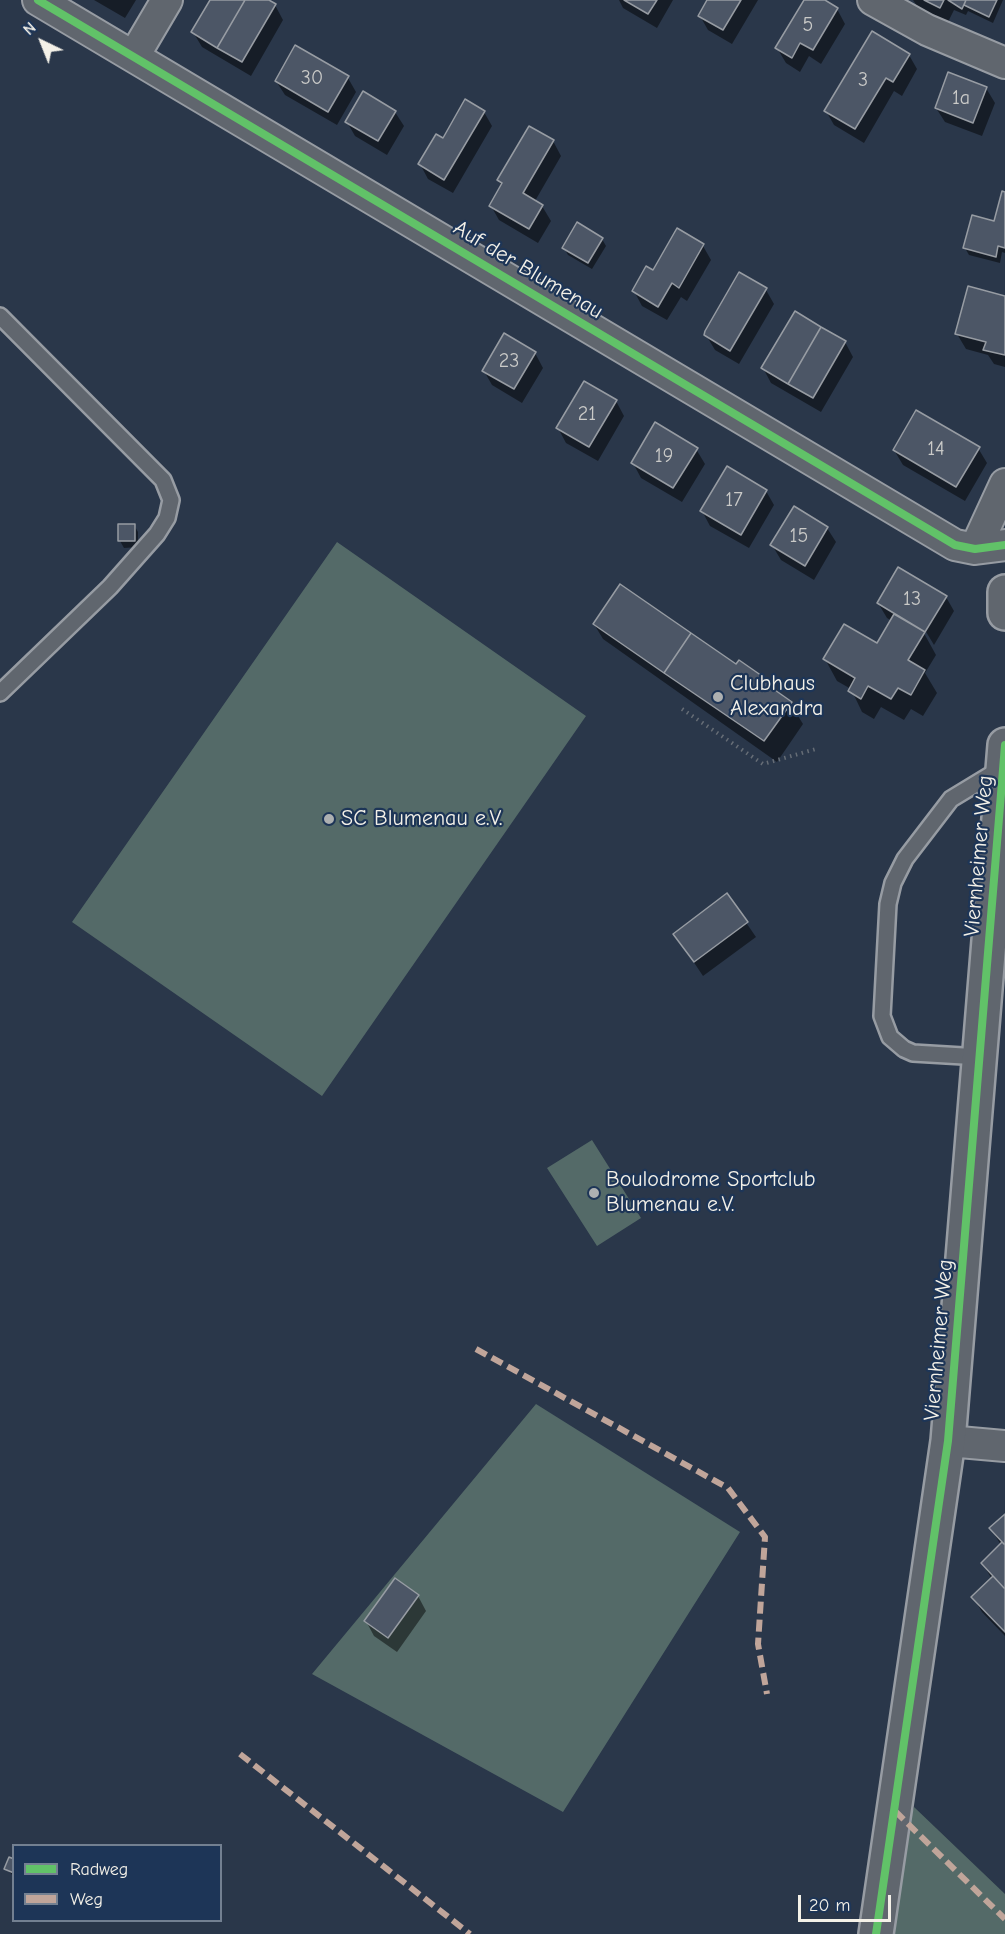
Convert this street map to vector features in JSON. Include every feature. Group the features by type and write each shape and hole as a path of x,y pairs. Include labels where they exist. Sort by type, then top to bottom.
{"street":[{"name":"Auf der Blumenau","path":"38,0 955,545 975,549 1005,544"},
{"path":"134,56 167,0"},
{"path":"873,0 927,30 1005,63"},
{"path":"975,549 1005,483"},
{"path":"1005,592 1005,613"},
{"name":"Viernheimer Weg","path":"876,1934 948,1441 1005,746"},
{"path":"948,1441 1005,1446"}],"lane":[{"path":"0,316 163,480 171,500 167,518 157,534 110,587 0,693"},
{"path":"980,1057 913,1053 896,1044 890,1037 882,1016 888,904 893,883 905,859 951,799 1004,767"}],"path":[{"path":"682,709 763,764 816,749"}],"green space":[{"name":"SC Blumenau e.V.","path":"337,542 586,716 322,1096 72,922"},
{"name":"Boulodrome Sportclub Blumenau e.V.","path":"592,1140 641,1218 597,1246 547,1168"},
{"path":"536,1404 740,1532 563,1812 312,1674"},
{"path":"914,1807 1005,1894 1005,1934 874,1934"}],"building":[{"path":"210,0 245,0 217,48 191,32"},
{"path":"245,0 269,0 276,4 242,62 217,48"},
{"path":"624,0 657,0 648,14"},
{"path":"707,0 741,0 723,30 698,16"},
{"path":"804,0 825,0 838,8 813,50 800,43 792,58 775,48"},
{"path":"924,0 944,0 940,8"},
{"path":"948,0 966,0 962,9"},
{"path":"966,0 997,0 989,17 964,5"},
{"path":"872,31 910,54 893,82 886,78 855,129 824,111"},
{"path":"295,45 349,76 328,112 275,81"},
{"path":"948,72 987,87 973,123 935,108"},
{"path":"363,91 396,111 378,141 345,122"},
{"path":"465,99 485,111 444,180 418,164 436,134 443,138"},
{"path":"529,126 554,140 523,193 543,205 529,229 489,206 502,183 497,180"},
{"path":"1002,191 1005,192 1005,248 998,246 996,257 963,248 972,215 994,221"},
{"path":"577,222 603,238 588,263 562,248"},
{"path":"677,228 704,244 679,288 672,283 658,307 632,291 646,266 653,270"},
{"path":"739,272 767,288 730,351 704,335"},
{"path":"968,286 1005,296 1005,355 983,350 986,342 955,334"},
{"path":"795,311 821,327 788,384 761,368"},
{"path":"821,327 846,341 813,398 788,384"},
{"path":"504,333 536,352 514,389 482,371"},
{"path":"584,381 617,400 589,447 556,428"},
{"path":"916,410 980,447 956,487 893,450"},
{"path":"655,422 698,448 673,488 631,463"},
{"path":"727,466 767,490 741,535 700,511"},
{"path":"794,506 828,527 805,566 770,545"},
{"path":"118,524 135,524 135,541 118,541"},
{"path":"898,567 947,596 925,632 877,603"},
{"path":"620,584 691,633 664,673 593,624"},
{"path":"894,614 925,632 908,660 925,670 911,695 898,688 891,699 868,686 861,699 848,691 855,678 823,659 844,624 877,643"},
{"path":"691,633 736,664 739,660 775,685 772,688 792,702 764,741 664,673"},
{"path":"727,893 748,922 694,962 673,934"},
{"path":"1005,1514 1005,1545 989,1528"},
{"path":"1002,1542 1005,1545 1005,1589 981,1563"},
{"path":"993,1576 1005,1589 1005,1632 971,1597"},
{"path":"395,1578 419,1595 388,1638 364,1621"},
{"path":"9,1857 12,1858 12,1872 4,1869"}],"marked path":[{"path":"476,1349 728,1488 765,1537 758,1644 767,1694"},
{"path":"240,1754 470,1934"},
{"path":"895,1811 1005,1919"}],"cycle path":[{"path":"38,0 955,545 975,549 1005,545"},
{"path":"876,1934 948,1441 1005,745"}],"place":[{"name":"Clubhaus Alexandra","path":"718,697"},
{"name":"SC Blumenau e.V.","path":"329,819"},
{"name":"Boulodrome Sportclub Blumenau e.V.","path":"594,1193"}]}
